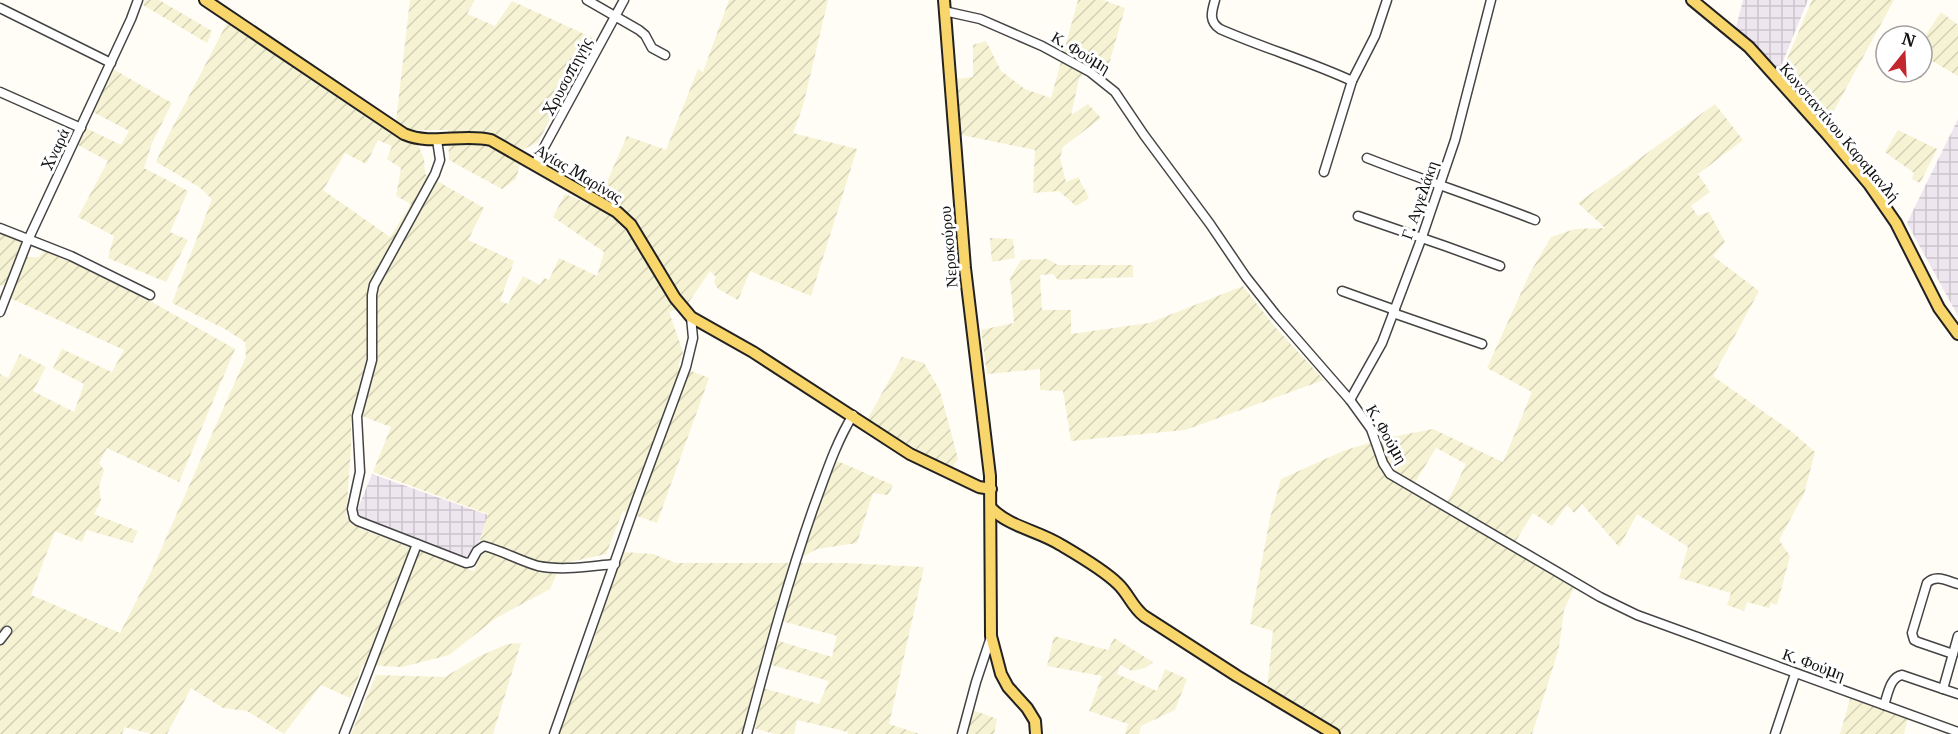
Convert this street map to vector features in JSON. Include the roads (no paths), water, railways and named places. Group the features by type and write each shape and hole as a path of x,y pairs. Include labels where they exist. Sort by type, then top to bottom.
{"main road":[{"name":"Αγίας Μαρίνας","path":"205,0 395,129 413,138 437,140 483,138 536,164 617,212 636,232 675,298 691,317 753,352 910,454 979,487 991,489"},
{"name":"Κωνσταντίνου Καραμανλή","path":"1692,0 1749,48 1869,184 1896,224 1939,308 1958,334"},
{"name":"Νεροκούρου","path":"944,6 965,268 991,489 991,636 1001,674 1008,687 1027,708 1035,721 1036,734"},
{"path":"992,509 1001,518 1041,533 1060,544 1117,582 1138,612 1237,676 1334,734"}],"street":[{"name":"Χναρά","path":"0,312 28,240 138,0"},
{"path":"587,0 639,30 645,35 652,48 665,54"},
{"name":"Χρυσοπηγής","path":"536,164 624,0"},
{"path":"1215,0 1212,21 1220,28 1254,44 1331,71 1352,81"},
{"path":"1324,172 1352,81 1375,36 1387,0"},
{"name":"Γ. Αγγελάκη","path":"1350,400 1382,343 1440,186 1461,120 1491,0"},
{"name":"Κ. Φούμη","path":"944,6 1042,46 1090,72 1115,92 1246,277 1282,323 1350,400 1371,429 1386,470 1600,597 1637,615 1958,732"},
{"path":"0,8 111,63"},
{"path":"0,92 81,128"},
{"path":"437,140 440,160 435,174 374,285 372,360 357,416 360,472 352,514 358,521 466,563 471,562 477,551 484,546 549,568 615,564"},
{"path":"1367,158 1535,220"},
{"path":"1358,216 1500,266"},
{"path":"0,228 94,267 150,295"},
{"path":"1342,291 1482,344"},
{"path":"554,734 686,367 693,338 691,317"},
{"path":"747,734 771,644 806,530 840,439 853,416"},
{"path":"344,734 417,544"},
{"path":"1953,654 1918,642 1912,637 1927,583 1938,578 1958,584"},
{"path":"0,640 7,631"},
{"path":"962,734 991,636"},
{"path":"1943,689 1958,636"},
{"path":"1774,734 1795,674"},
{"path":"1884,705 1894,678 1898,675 1958,694"},
{"path":"1932,734 1934,723"}]}
